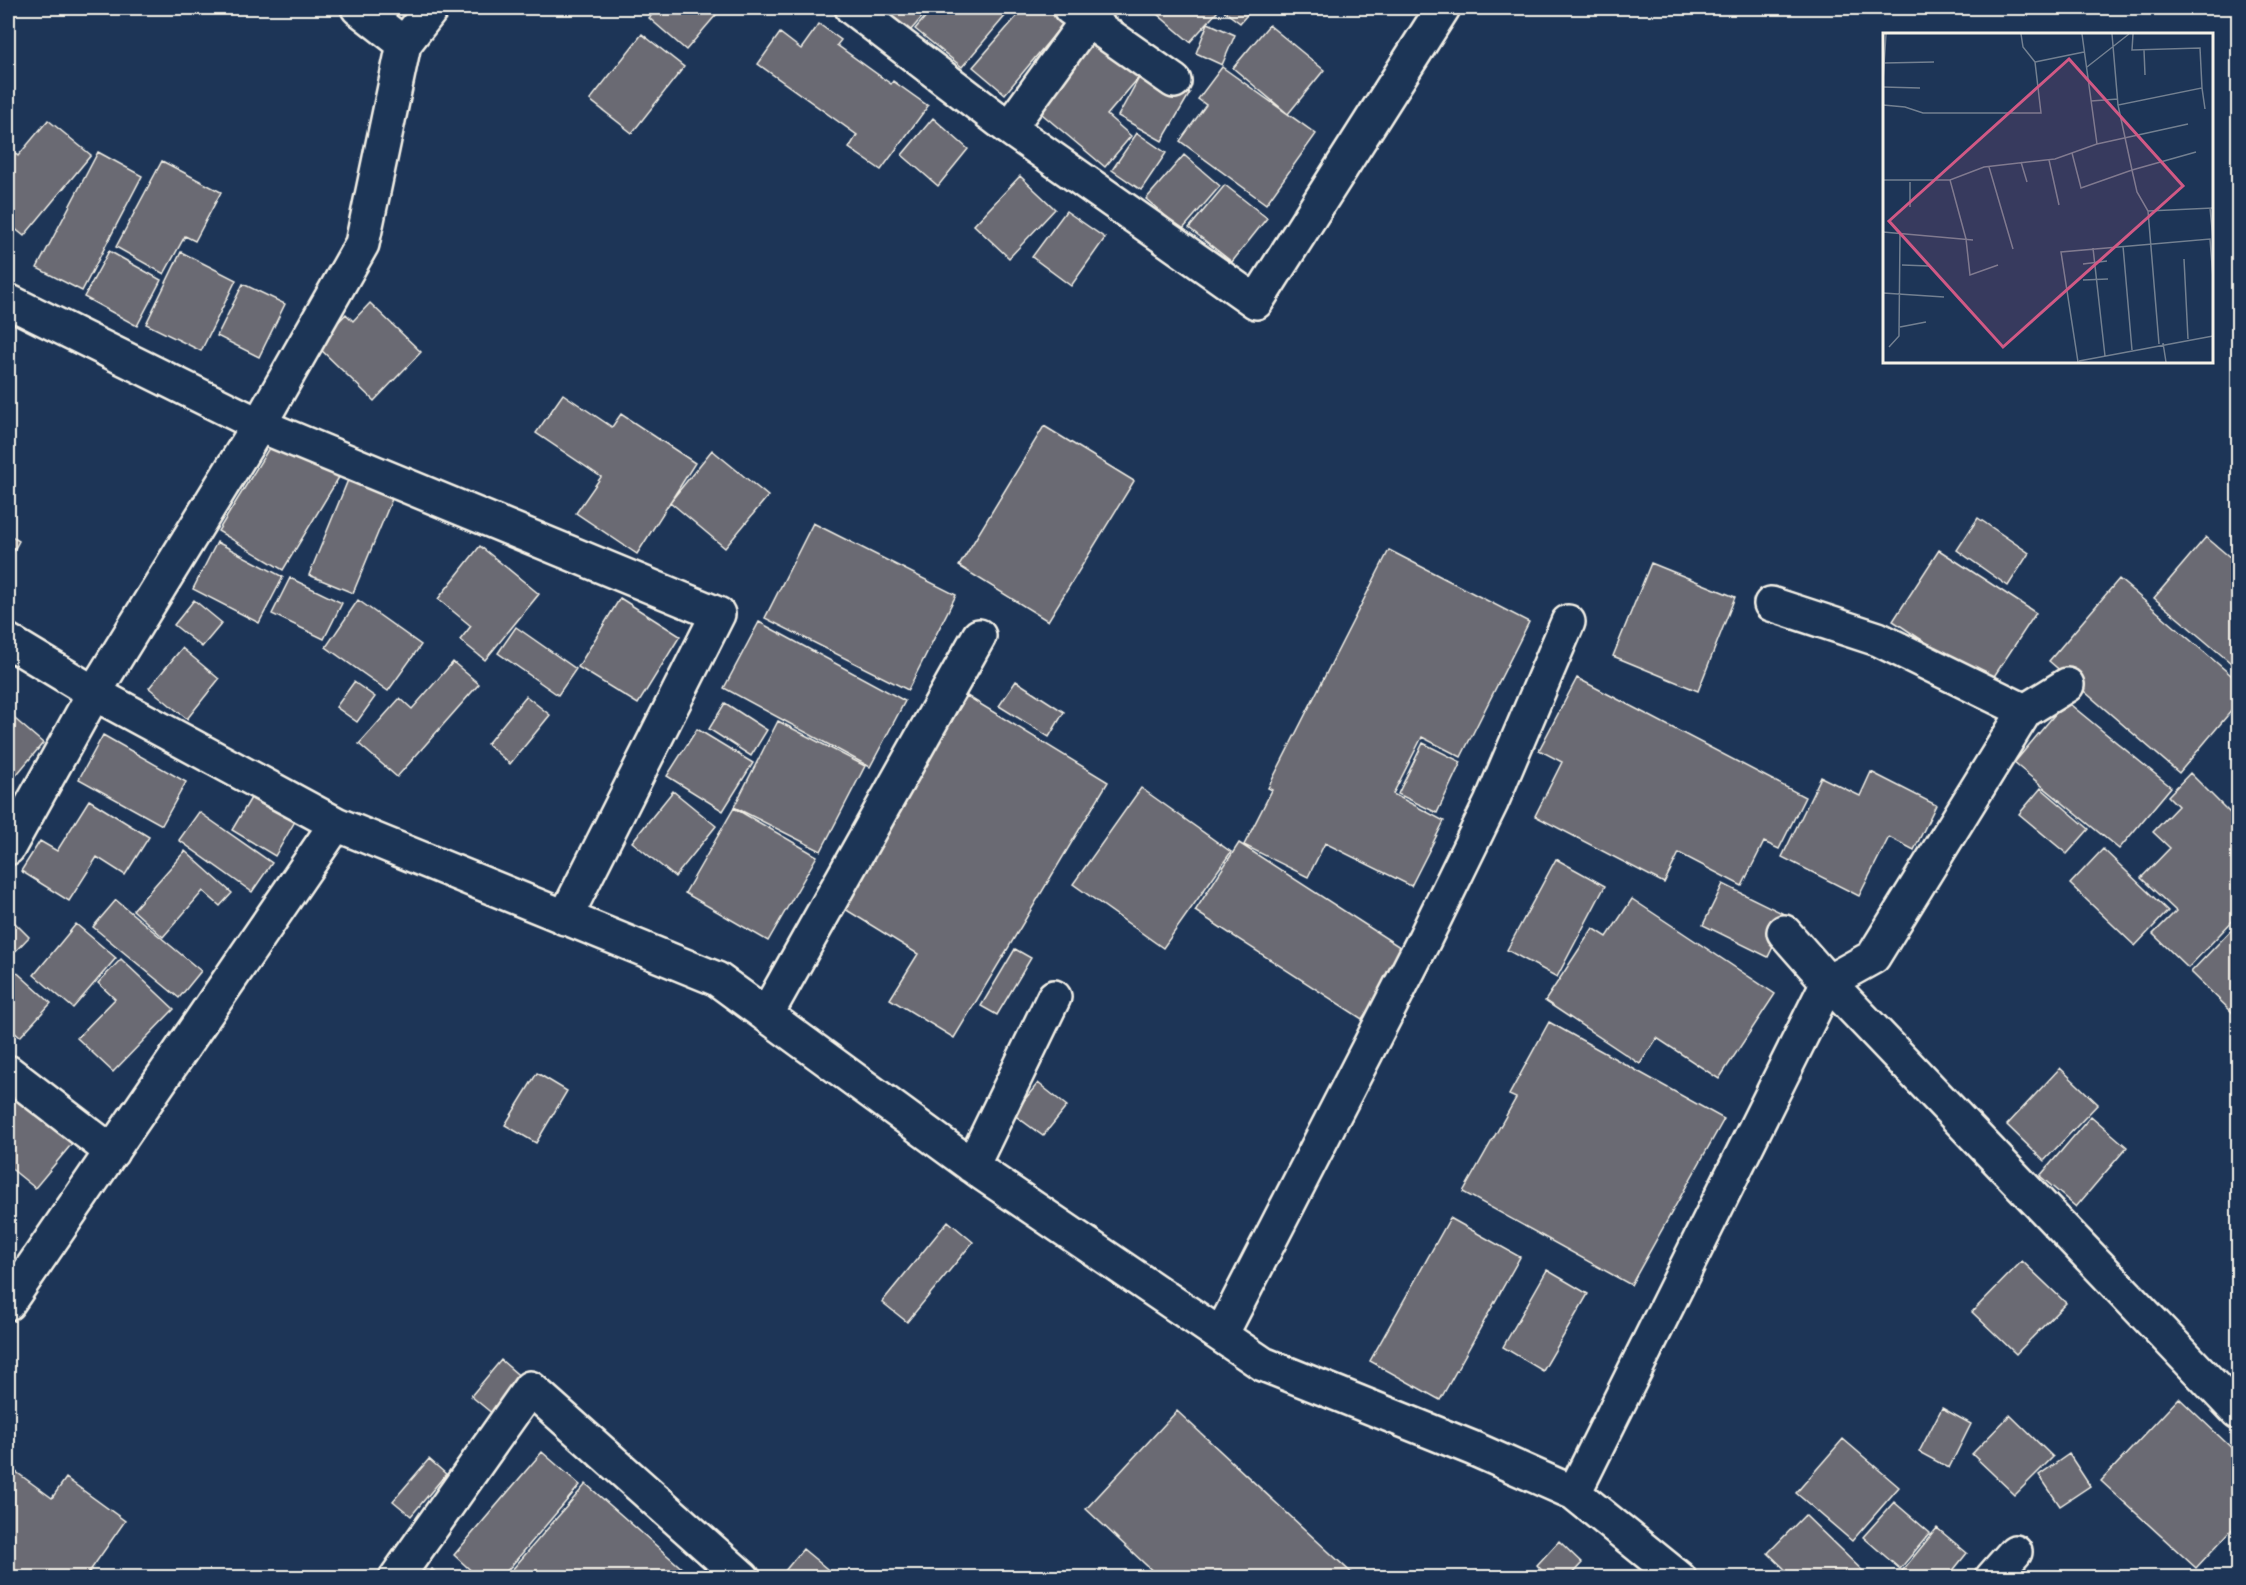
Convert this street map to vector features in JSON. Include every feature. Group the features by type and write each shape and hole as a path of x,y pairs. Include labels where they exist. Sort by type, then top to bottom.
{"street":[{"path":"358,8 404,44"},
{"path":"8,848 94,693 259,425 362,244 404,44 432,8"},
{"path":"852,8 1009,128 1256,302 1443,8"},
{"path":"1009,128 1084,12 1174,81"},
{"path":"8,301 259,425 718,614 565,918"},
{"path":"1771,604 1878,639 2025,711"},
{"path":"1221,1335 1476,835 1568,622"},
{"path":"766,1015 979,636"},
{"path":"8,641 94,693 336,824 717,979 972,1166 1263,1364 1472,1448 1574,1493 1679,1578"},
{"path":"1574,1493 1828,982 1873,957 2025,711 2067,685"},
{"path":"8,1304 336,824"},
{"path":"1784,932 1828,982 2238,1412"},
{"path":"972,1166 1054,997"},
{"path":"8,1072 112,1152"},
{"path":"396,1578 530,1388 743,1578"},
{"path":"1992,1578 2016,1552"}],"building":[{"path":"658,8 722,8 686,50 649,18"},
{"path":"882,8 930,8 910,31"},
{"path":"933,8 1012,8 962,67 915,29"},
{"path":"1024,8 1058,8 1069,17 1005,94 973,67"},
{"path":"1150,8 1213,8 1218,11 1190,42"},
{"path":"1220,8 1253,8 1240,23"},
{"path":"1208,23 1235,35 1222,65 1196,53"},
{"path":"819,24 841,40 837,45 891,84 893,81 928,106 881,170 849,148 857,135 758,64 780,33 801,49"},
{"path":"1269,25 1324,70 1288,114 1233,68"},
{"path":"642,34 684,67 632,133 590,100"},
{"path":"1098,37 1141,75 1107,115 1131,136 1105,167 1036,109"},
{"path":"1145,67 1190,93 1162,141 1118,116"},
{"path":"1222,67 1316,134 1266,204 1180,141 1206,105 1198,99"},
{"path":"933,118 968,149 938,186 902,155"},
{"path":"48,120 91,155 24,236 8,223 8,147 18,156"},
{"path":"1137,133 1166,153 1141,190 1112,170"},
{"path":"98,152 142,176 82,291 37,268"},
{"path":"1184,155 1220,186 1182,230 1146,199"},
{"path":"162,161 221,192 195,241 185,236 164,274 116,247"},
{"path":"1020,176 1055,209 1009,258 974,225"},
{"path":"1225,185 1267,218 1232,262 1189,228"},
{"path":"1066,211 1105,238 1071,286 1032,257"},
{"path":"109,251 161,280 137,326 84,297"},
{"path":"181,252 236,280 201,351 146,324"},
{"path":"243,284 285,304 259,357 217,336"},
{"path":"370,303 421,352 374,401 316,345 346,314 353,321"},
{"path":"563,394 612,427 621,414 695,463 637,554 576,513 601,477 536,433"},
{"path":"1044,426 1134,481 1048,621 959,566"},
{"path":"277,435 341,474 283,570 218,531"},
{"path":"712,450 768,496 725,548 670,502"},
{"path":"348,480 392,499 353,593 309,575"},
{"path":"1978,518 2029,553 2008,586 1957,550"},
{"path":"813,523 956,595 908,690 765,618"},
{"path":"8,534 19,541 8,561"},
{"path":"2206,537 2238,564 2238,669 2154,598"},
{"path":"217,542 283,577 259,623 193,589"},
{"path":"480,546 539,594 485,660 460,640 471,626 438,599"},
{"path":"1389,550 1529,622 1461,757 1422,737 1393,794 1444,821 1411,886 1325,843 1308,877 1244,845 1272,790 1268,788"},
{"path":"1939,550 2036,613 1989,684 1893,621"},
{"path":"1651,563 1735,597 1698,691 1613,656"},
{"path":"290,578 342,603 324,639 272,614"},
{"path":"2119,579 2238,681 2238,703 2179,773 2049,661"},
{"path":"620,598 680,636 638,704 578,667"},
{"path":"194,600 222,623 202,647 174,625"},
{"path":"358,600 421,645 388,691 326,647"},
{"path":"759,622 905,701 870,767 724,688"},
{"path":"516,627 576,669 558,695 498,653"},
{"path":"182,648 219,679 187,719 149,688"},
{"path":"453,662 479,684 397,777 359,744 400,698 412,709"},
{"path":"1577,678 1805,797 1779,849 1764,842 1742,886 1679,853 1664,883 1535,816 1562,762 1539,750"},
{"path":"1016,681 1064,712 1049,737 999,706"},
{"path":"354,682 375,697 357,722 336,707"},
{"path":"526,696 550,715 510,764 487,744"},
{"path":"967,696 1108,782 954,1038 890,999 918,954 840,906"},
{"path":"2066,701 2171,787 2119,849 2014,763"},
{"path":"725,703 767,730 751,756 709,729"},
{"path":"8,713 43,743 8,785"},
{"path":"778,721 865,766 821,851 734,807"},
{"path":"697,729 753,763 723,811 667,776"},
{"path":"103,735 186,782 162,825 79,779"},
{"path":"1423,743 1461,762 1437,813 1398,794"},
{"path":"1871,772 1936,805 1914,850 1889,837 1859,896 1782,857 1821,777 1860,796"},
{"path":"2190,773 2238,821 2238,915 2188,968 2153,934 2176,911 2141,878 2170,848 2153,832 2178,806 2168,796"},
{"path":"1141,788 1231,852 1163,948 1073,884"},
{"path":"2041,788 2089,829 2067,854 2019,814"},
{"path":"255,791 298,816 275,856 232,830"},
{"path":"673,791 716,826 675,877 632,842"},
{"path":"89,800 149,837 125,875 97,857 69,901 21,871 40,841 57,851"},
{"path":"734,808 817,856 768,941 685,893"},
{"path":"199,812 272,863 252,892 179,840"},
{"path":"1239,843 1406,951 1362,1019 1195,911"},
{"path":"2103,849 2168,911 2135,946 2070,884"},
{"path":"185,851 232,893 220,906 203,891 163,937 133,910"},
{"path":"1556,859 1605,886 1557,977 1507,950"},
{"path":"1723,884 1788,916 1768,957 1703,925"},
{"path":"1632,899 1775,994 1719,1079 1657,1038 1640,1064 1545,1001 1593,928 1607,937"},
{"path":"116,900 201,971 179,998 93,927"},
{"path":"8,916 29,937 8,959"},
{"path":"2238,923 2238,1018 2191,972"},
{"path":"76,924 116,958 73,1008 34,975"},
{"path":"1015,949 1031,958 997,1015 981,1006"},
{"path":"121,959 174,1009 113,1072 77,1038 115,999 98,983"},
{"path":"12,968 51,1003 20,1037 8,1027 8,973"},
{"path":"1549,1022 1724,1119 1631,1285 1463,1192 1516,1098 1509,1095"},
{"path":"2060,1068 2098,1104 2044,1161 2007,1125"},
{"path":"537,1073 567,1091 536,1143 505,1125"},
{"path":"1038,1083 1067,1106 1043,1136 1013,1114"},
{"path":"8,1085 75,1140 35,1188 8,1166"},
{"path":"2091,1116 2127,1147 2076,1207 2040,1176"},
{"path":"1450,1218 1520,1257 1440,1400 1370,1361"},
{"path":"948,1221 973,1242 907,1322 882,1302"},
{"path":"2022,1261 2066,1303 2016,1354 1972,1312"},
{"path":"1547,1270 1588,1294 1543,1371 1503,1347"},
{"path":"501,1360 523,1379 494,1415 471,1396"},
{"path":"2179,1398 2238,1454 2238,1523 2196,1568 2101,1481"},
{"path":"1942,1408 1971,1424 1949,1468 1919,1452"},
{"path":"1177,1411 1357,1578 1160,1578 1086,1509"},
{"path":"2010,1415 2053,1457 2015,1495 1972,1454"},
{"path":"1843,1439 1899,1487 1852,1541 1796,1493"},
{"path":"542,1452 580,1485 501,1578 479,1578 454,1555"},
{"path":"2069,1454 2090,1486 2060,1506 2039,1475"},
{"path":"429,1459 446,1474 411,1516 393,1501"},
{"path":"8,1466 52,1498 66,1478 125,1521 85,1578 75,1578 69,1573 65,1578 8,1578"},
{"path":"586,1484 693,1578 505,1578"},
{"path":"1894,1502 1930,1533 1900,1569 1863,1537"},
{"path":"1805,1515 1870,1578 1794,1578 1768,1553"},
{"path":"1937,1528 1967,1553 1947,1578 1900,1578 1898,1576"},
{"path":"1559,1541 1582,1563 1568,1578 1549,1578 1537,1565"},
{"path":"803,1549 838,1578 779,1578"},
{"path":"432,1569 442,1578 425,1578"}]}
